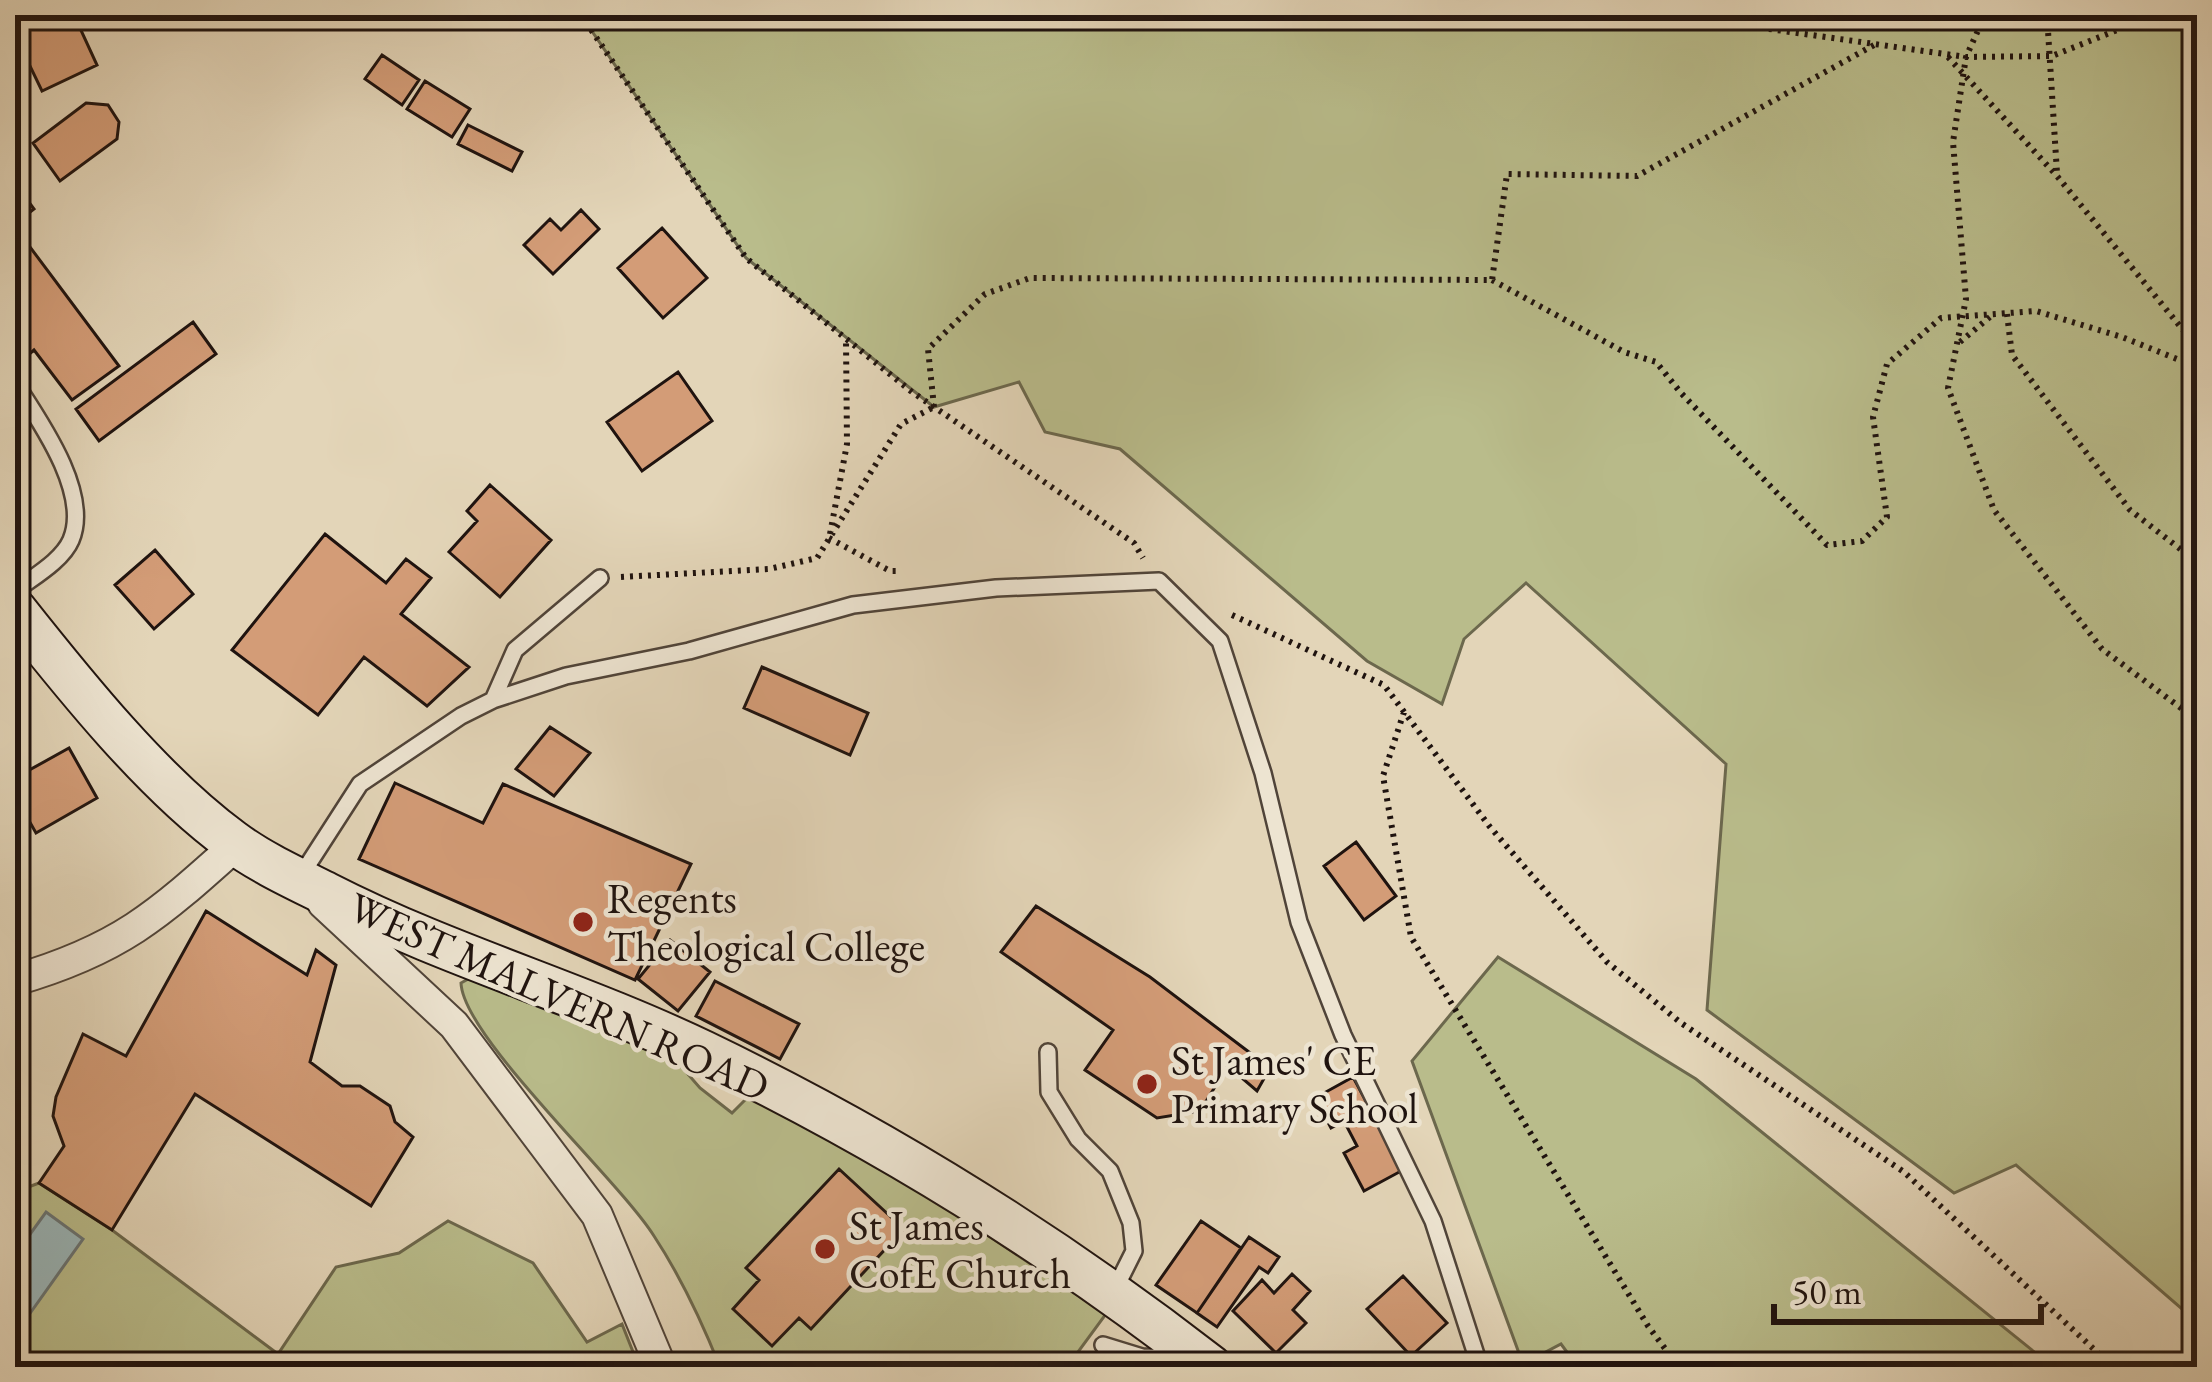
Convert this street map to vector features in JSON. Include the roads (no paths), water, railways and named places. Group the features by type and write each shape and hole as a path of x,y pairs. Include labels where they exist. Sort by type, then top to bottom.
{"main road":[{"name":"WEST MALVERN ROAD","path":"15,610 88,698 193,811 236,845 390,924 704,1052 931,1174 1112,1294 1205,1363"}],"street":[{"path":"15,980 70,964 118,942 162,911 236,845"},
{"path":"298,879 454,1025 597,1215 662,1367"}],"lane":[{"path":"15,383 52,440 74,502 71,539 48,567 15,590"},
{"path":"493,700 515,650 600,578"},
{"path":"298,879 360,784 493,700 566,676 689,651 853,605 996,588 1159,581 1220,641 1263,773 1299,922 1343,1035 1433,1221 1480,1367"},
{"path":"1048,1052 1049,1093 1078,1139 1110,1171 1131,1223 1134,1251 1112,1294"},
{"path":"1103,1345 1142,1357 1205,1363"}],"water":[{"path":"46,1212 83,1239 26,1319 15,1311 15,1255"}],"place":[{"name":"Regents Theological College","path":"583,922"},
{"name":"St James' CE Primary School","path":"1147,1084"},
{"name":"St James CofE Church","path":"825,1249"}]}
